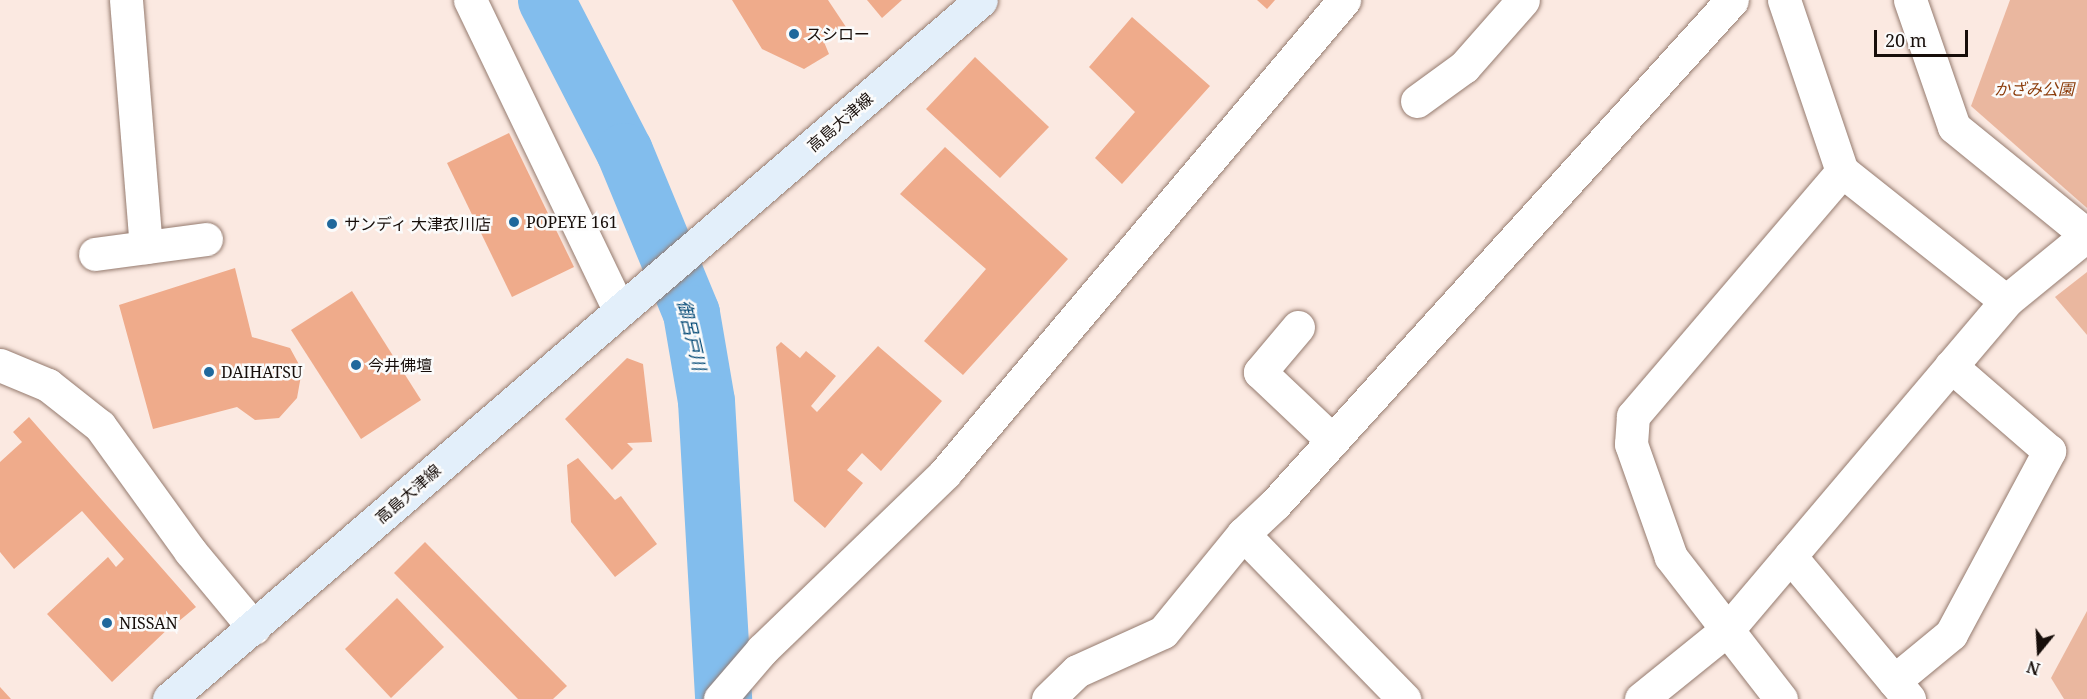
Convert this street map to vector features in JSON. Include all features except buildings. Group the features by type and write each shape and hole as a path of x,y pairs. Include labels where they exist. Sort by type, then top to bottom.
{"main road":[{"name":"高島大津線","path":"169,699 254,628 644,287 699,243 981,0"}],"street":[{"path":"126,0 146,247"},
{"path":"470,0 619,309"},
{"path":"720,699 762,650 945,473 1344,0"},
{"path":"1417,101 1464,67 1523,0"},
{"path":"1048,699 1077,671 1163,632 1243,534 1333,441 1732,0"},
{"path":"1784,0 1842,171 2006,301"},
{"path":"1641,699 1730,628 2006,301 2087,235 1954,127 1910,0"},
{"path":"1781,699 1730,628 1671,557 1631,444 1633,416 1842,171"},
{"path":"95,254 206,239"},
{"path":"1298,327 1260,372 1333,441"},
{"path":"0,365 48,385 100,426 190,551 254,628"},
{"path":"1790,556 1901,690 1951,634 2049,451 1951,366"},
{"path":"1243,534 1404,699"}],"green space":[{"name":"かざみ公園","path":"2010,0 2087,0 2087,208 1971,106"},
{"path":"2087,272 2087,335 2055,297"},
{"path":"2087,611 2087,699 2064,699 2051,678"}],"waterway":[{"name":"御呂戸川","path":"546,0 624,151 691,313 706,401 723,699"}],"place":[{"name":"スシロー","path":"794,34"},
{"name":"POPEYE 161","path":"514,222"},
{"name":"サンディ 大津衣川店","path":"332,224"},
{"name":"今井佛壇","path":"356,365"},
{"name":"DAIHATSU","path":"209,372"},
{"name":"NISSAN","path":"107,623"}]}
